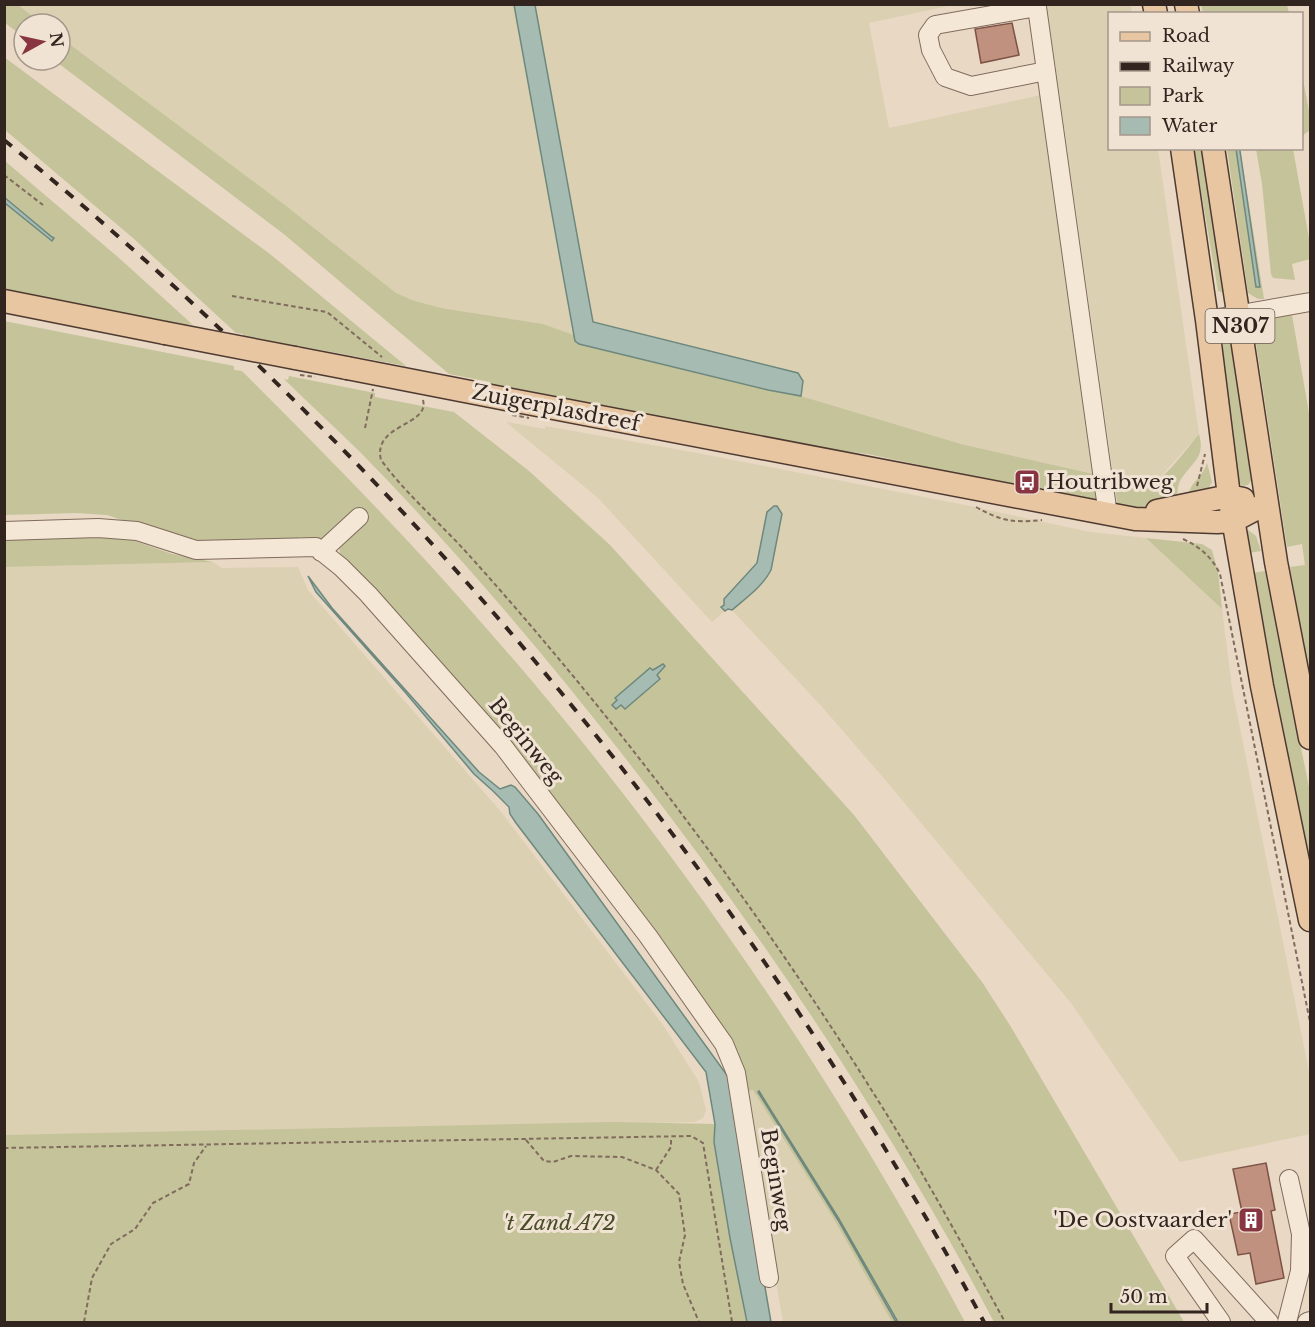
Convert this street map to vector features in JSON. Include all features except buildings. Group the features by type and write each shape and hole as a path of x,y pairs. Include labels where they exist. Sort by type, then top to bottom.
{"main road":[{"name":"N307","path":"1182,150 1208,320 1233,521 1262,686 1311,920"},
{"name":"N307","path":"1213,150 1276,562 1311,738"},
{"name":"Zuigerplasdreef","path":"4,301 1108,515 1163,510 1199,512 1233,521 1267,503"},
{"name":"Zuigerplasdreef","path":"1199,512 1229,496 1267,503"}],"street":[{"path":"1047,71 971,86 945,78 931,50 928,35 935,25 1038,7 1047,71 1108,515"},
{"path":"1208,320 1239,313 1305,307"},
{"path":"321,552 359,517"},
{"name":"Beginweg","path":"4,531 98,528 137,531 196,550 316,547 341,567 368,594 503,746 648,936 724,1044 736,1073 769,1278"},
{"path":"1287,1323 1300,1271 1301,1234 1289,1179"},
{"path":"1221,1323 1175,1256 1194,1239 1269,1323"}],"path":[{"path":"4,175 43,205"},
{"path":"232,296 327,312 381,356"},
{"path":"365,428 373,388"},
{"path":"421,396 424,401 423,409 416,417 388,435 381,444 379,452 381,460 490,578 563,665 623,738 734,884 804,985 875,1096 949,1220 1005,1323"},
{"path":"1206,452 1196,494 1199,512 1196,545 1214,561 1220,574 1311,1022"},
{"path":"998,519 1000,509"},
{"path":"4,1148 691,1136 703,1143 732,1323"},
{"path":"656,1170 671,1147 671,1137"},
{"path":"525,1139 544,1161 553,1162 571,1156 622,1157 656,1170 679,1194 685,1235 679,1262 683,1284 699,1323"},
{"path":"84,1323 92,1278 111,1244 135,1229 153,1203 189,1185 194,1163 207,1144"}],"shaded area":[{"path":"18,5 514,5 574,335 543,324 441,308 396,293 285,205 72,46 72,12 27,12"},
{"path":"535,5 953,5 869,23 889,128 1041,95 1098,475 961,444 809,399 801,396 803,381 798,373 593,322"},
{"path":"1047,5 1131,5 1132,12 1108,12 1108,150 1158,150 1199,434 1149,486 1138,487 1114,481"},
{"path":"506,422 545,429 545,426 692,452 960,504 1090,532 1146,538 1222,609 1232,688 1310,1077 1310,1134 1180,1162 1071,1003 887,782 823,708 732,610 767,577 771,570 779,533 774,507 767,512 757,563 724,599 722,607 725,611 712,622 598,498"},
{"path":"213,562 222,568 298,567 308,590 502,813 663,1025 699,1082 706,1110 703,1118 695,1122 5,1137 4,567"},
{"path":"753,1090 835,1221 892,1322 783,1322 743,1092"}],"green space":[{"path":"4,5 18,5 27,12 12,12 12,28 5,23"},
{"path":"1201,5 1287,5 1289,12 1203,12"},
{"path":"72,46 285,205 396,293 441,308 543,324 574,335 575,341 579,344 768,390 787,392 961,444 1098,475 1102,504 868,454 789,445 490,386 490,382 449,374 285,235 70,72 72,72"},
{"path":"4,57 12,63 12,72 24,72 270,254 406,366 243,338 243,334 236,333 133,238 5,130"},
{"path":"1303,80 1309,111 1310,130 1303,135"},
{"path":"1194,150 1207,150 1224,293 1218,291"},
{"path":"1227,150 1240,150 1264,299 1258,299 1248,293"},
{"path":"1256,150 1293,150 1310,244 1310,259 1292,264 1295,280 1273,278 1271,274"},
{"path":"5,161 119,258 193,325 189,324 189,327 5,293 4,203 52,241 52,237 5,197"},
{"path":"1292,315 1310,419 1310,689 1290,567 1305,565 1302,544 1287,547 1255,337 1261,320"},
{"path":"4,321 234,366 234,370 242,371 367,498 458,596 555,709 685,875 805,1050 861,1139 965,1322 892,1322 835,1221 753,1090 743,1092 745,1070 731,1044 341,558 339,547 329,538 318,540 300,537 291,543 182,540 107,515 77,513 5,515"},
{"path":"1229,337 1234,340 1252,479 1248,485 1243,486 1239,483 1220,352 1225,339"},
{"path":"289,376 375,393 375,397 454,412 529,471 610,545 854,815 982,982 1011,1027 1184,1322 994,1322 953,1247 866,1100 771,957 671,818 619,750 494,598 352,444 284,379 288,380"},
{"path":"1199,434 1201,449 1196,460 1180,481 1177,505 1170,508 1118,508 1114,481 1140,487 1155,483"},
{"path":"1207,463 1212,482 1207,491 1188,501 1193,484 1202,474"},
{"path":"1248,530 1256,536 1261,551 1248,553 1246,540"},
{"path":"4,537 124,537 172,554 213,562 5,567"},
{"path":"1146,538 1202,544 1212,550 1218,572 1222,609"},
{"path":"1265,571 1310,792 1310,865 1252,573"},
{"name":"'t Zand A72","path":"612,1122 715,1124 714,1142 747,1322 5,1322 5,1135"}],"water":[{"path":"514,5 535,5 593,322 798,373 803,381 801,396 768,390 579,344 575,341"},
{"path":"1236,150 1240,151 1260,287 1256,287"},
{"path":"4,197 54,238 52,241 5,203"},
{"path":"777,506 782,514 771,570 764,581 748,596 732,610 725,611 721,607 724,605 724,599 757,563 767,512"},
{"path":"308,576 332,608 479,772 500,789 511,785 515,787 538,814 729,1078 771,1322 747,1322 714,1142 715,1124 706,1072 516,823 510,814 509,807 474,774 316,592"},
{"path":"663,664 665,666 657,675 660,679 625,709 621,705 616,709 612,705 617,700 615,698 650,668 653,670"},
{"path":"759,1091 839,1219 898,1322 896,1322 838,1220"}],"railway":[{"path":"4,140 151,266 292,398 426,537 553,683 672,834 784,991 888,1154 984,1322"}],"place":[{"name":"Houtribweg","path":"1027,482"},
{"name":"'De Oostvaarder'","path":"1251,1220"}]}
